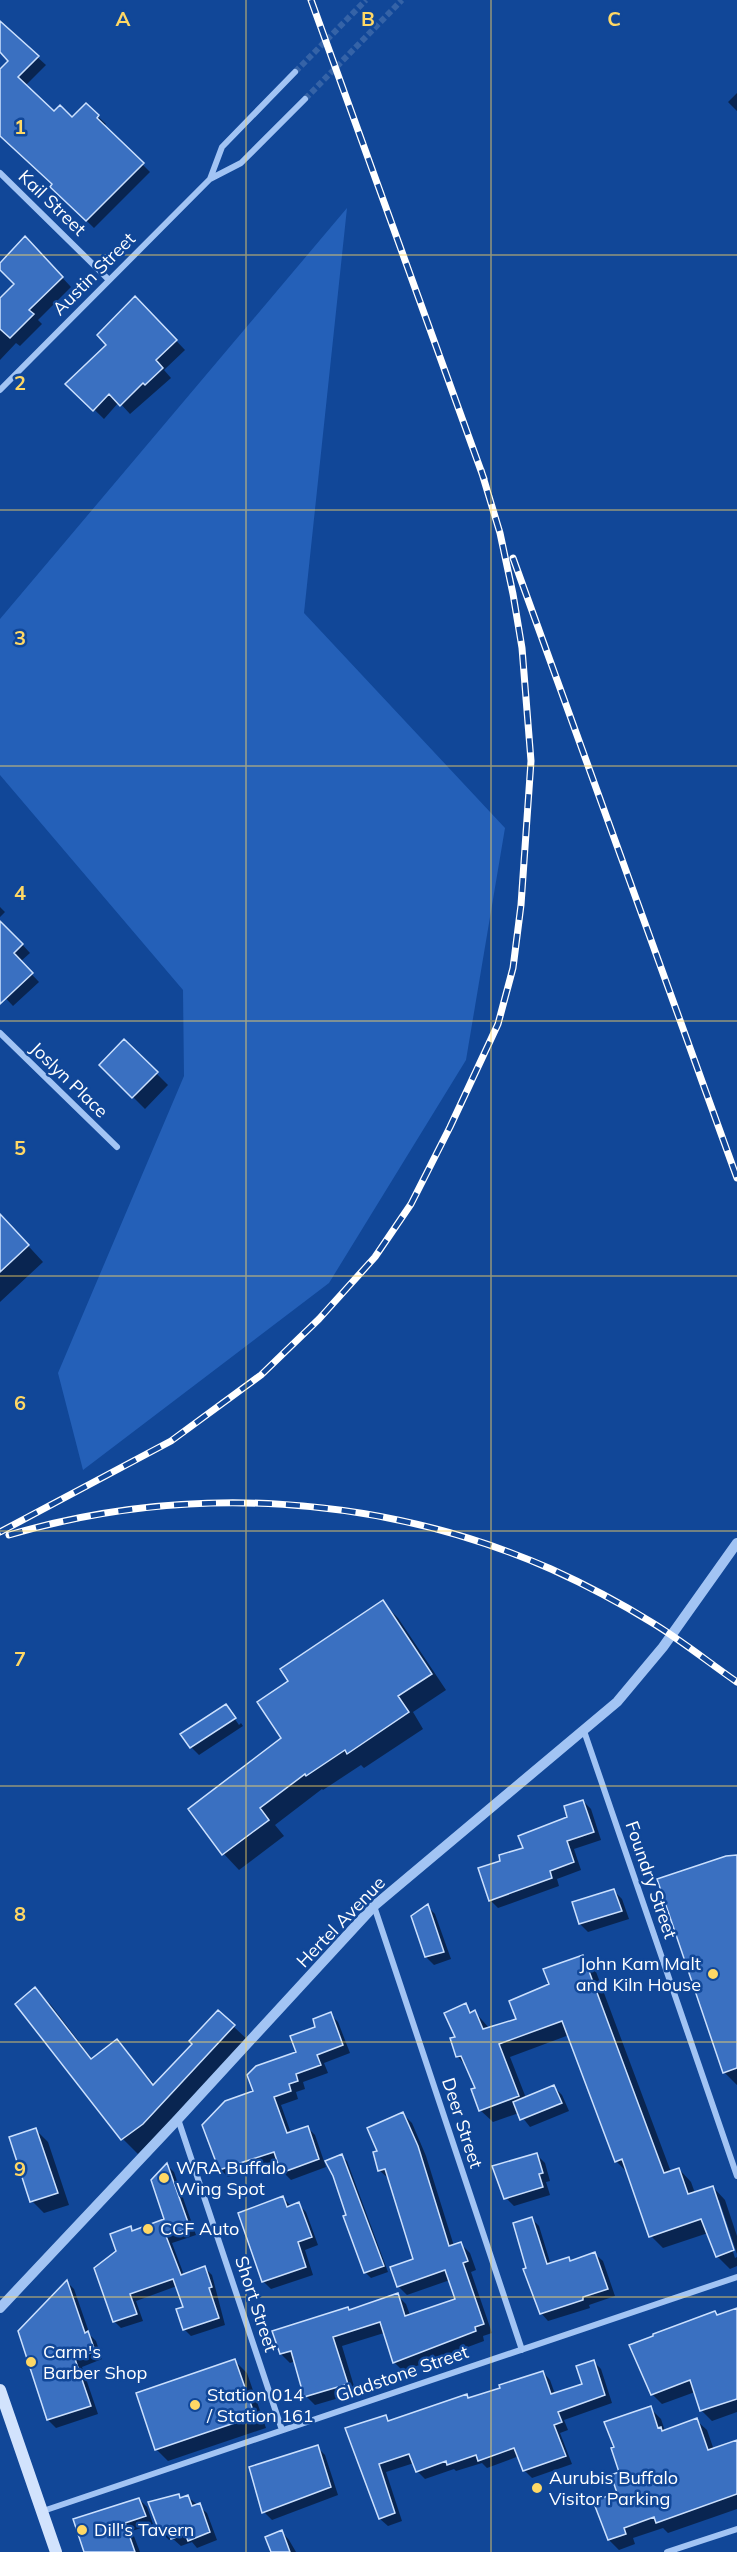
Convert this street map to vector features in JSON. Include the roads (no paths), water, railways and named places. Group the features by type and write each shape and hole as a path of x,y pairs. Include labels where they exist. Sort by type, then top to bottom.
{"main road":[{"path":"0,2390 56,2552"}],"street":[{"name":"Austin Street","path":"210,179 222,147 295,72"},
{"name":"Austin Street","path":"0,390 210,179 241,163 305,99"},
{"name":"Kail Street","path":"0,173 109,280"},
{"name":"Joslyn Place","path":"0,1033 117,1148"},
{"name":"Hertel Avenue","path":"0,2308 374,1906 617,1702 663,1647 737,1543"},
{"name":"Foundry Street","path":"584,1731 737,2176"},
{"name":"Deer Street","path":"374,1906 522,2349"},
{"name":"Short Street","path":"178,2119 282,2430"},
{"name":"Gladstone Street","path":"43,2511 737,2277"},
{"path":"667,2552 737,2529"}],"tunnel":[{"path":"295,72 366,0"},
{"path":"305,99 402,0"}],"railway":[{"path":"311,0 484,479"},
{"path":"0,1532 171,1441 261,1375 319,1319 375,1257 411,1204 498,1024 513,968 521,905 531,761 522,648 513,594 500,533 481,470"},
{"path":"513,558 737,1178"},
{"path":"9,1535 76,1518 145,1508 214,1503 283,1504 351,1512 419,1525 486,1544 576,1581 662,1629 737,1682"}],"place":[{"name":"John Kam Malt and Kiln House","path":"713,1974"},
{"name":"WRA Buffalo Wing Spot","path":"164,2178"},
{"name":"CCF Auto","path":"148,2229"},
{"name":"Carm's Barber Shop","path":"31,2362"},
{"name":"Station 014 / Station 161","path":"195,2405"},
{"name":"Aurubis Buffalo Visitor Parking","path":"537,2488"},
{"name":"Dill's Tavern","path":"82,2530"}]}
